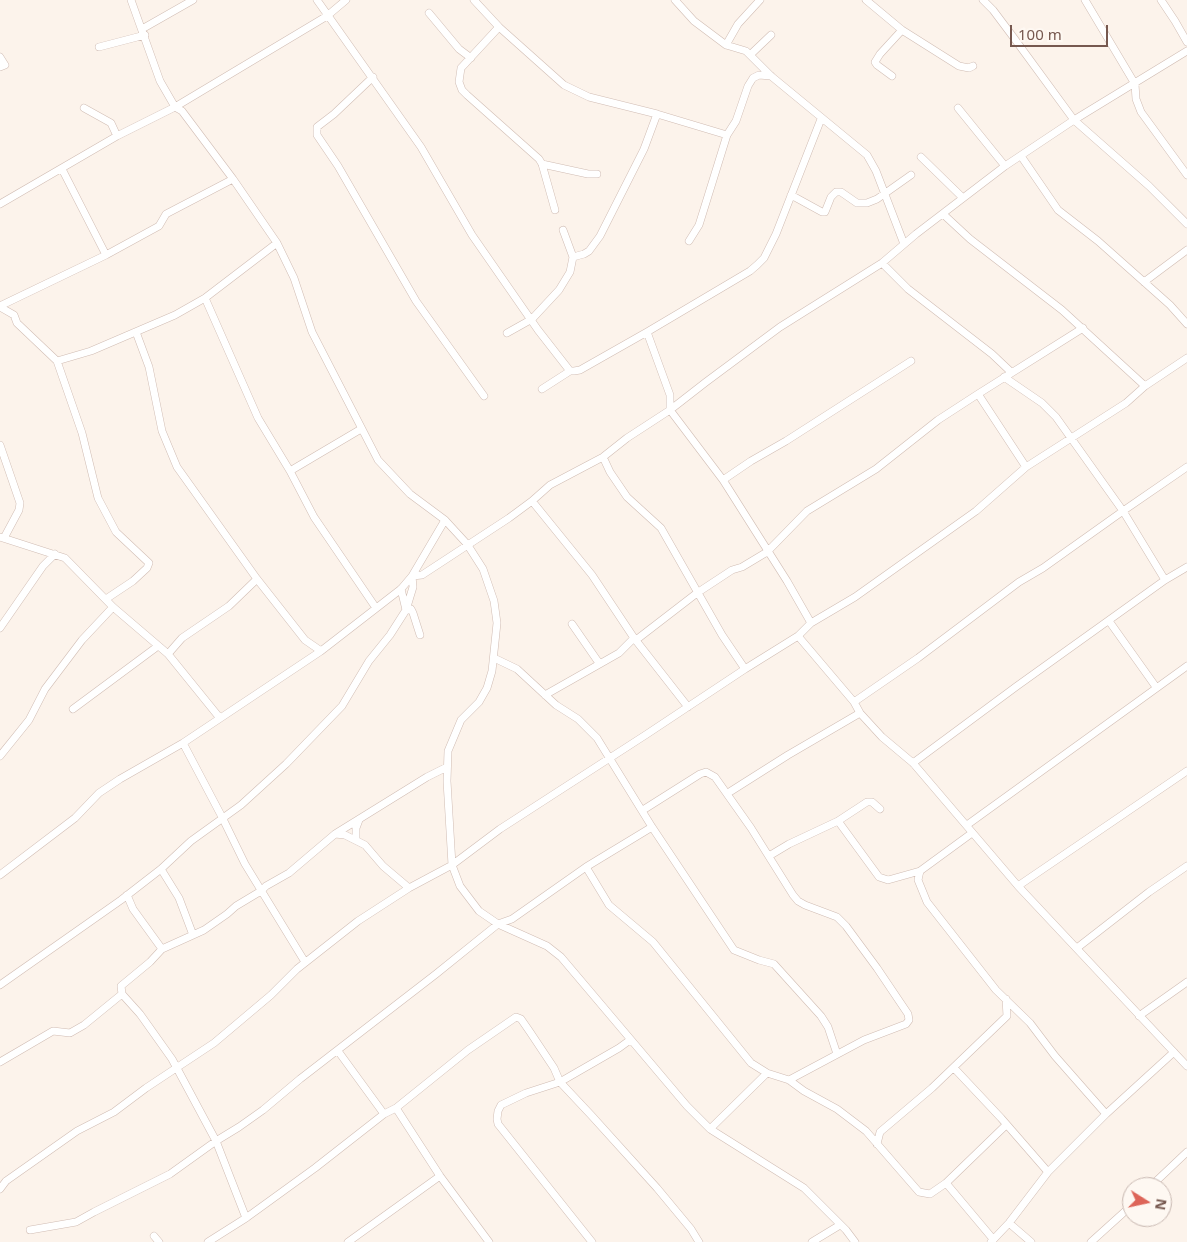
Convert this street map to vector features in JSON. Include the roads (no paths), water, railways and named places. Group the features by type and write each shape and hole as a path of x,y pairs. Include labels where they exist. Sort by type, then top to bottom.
{"street":[{"path":"130,0 144,32 160,81 175,107 182,111 233,178 277,243 294,278 312,332 378,460 410,494 445,520 467,544 483,570 494,601 497,623 494,658 487,688 479,702 465,715 458,726 448,751 447,767 452,865 460,886 479,911 498,924 547,946 561,956 630,1040 687,1106 710,1129 804,1188 855,1242"},
{"path":"99,47 144,32 193,0"},
{"path":"318,0 327,16 373,77 421,147 472,235 552,349 570,371"},
{"path":"0,204 117,136 175,107 327,16 346,0"},
{"path":"474,0 499,27 564,85 589,96 726,135"},
{"path":"675,0 694,21 726,45 746,51 771,76 867,156 876,170 904,244"},
{"path":"726,45 738,24 760,0"},
{"path":"866,0 902,30 959,66 969,68 973,66"},
{"path":"983,0 994,10 1074,120 1150,186 1187,224"},
{"path":"1085,0 1135,84 1136,99 1141,112 1187,175"},
{"path":"1161,0 1176,21 1187,42"},
{"path":"429,13 459,49 471,58"},
{"path":"499,27 461,68 459,82 462,90 539,158 555,210"},
{"path":"892,76 875,62 902,30"},
{"path":"750,55 771,35"},
{"path":"412,576 422,575 509,518 550,485 603,457 780,328 882,264 904,244 1005,166 1074,120 1187,51"},
{"path":"0,57 5,64 0,67"},
{"path":"689,241 699,225 726,135 736,121 748,86 760,64"},
{"path":"753,78 759,75 771,76"},
{"path":"373,77 334,114 317,126 317,135 338,166 416,301 484,396"},
{"path":"84,108 111,123 117,136"},
{"path":"958,108 1005,166"},
{"path":"572,257 589,251 600,236 644,149 657,114"},
{"path":"542,389 570,371 580,370 647,332 757,265 764,258 769,248 821,119"},
{"path":"921,156 963,198"},
{"path":"1021,156 1058,210 1098,241 1170,305 1187,324"},
{"path":"542,164 588,174 597,174"},
{"path":"62,169 106,255"},
{"path":"791,195 822,212 826,210 831,197 836,192 841,192 857,204 867,203 912,175"},
{"path":"106,599 134,581 147,568 149,563 116,532 98,498 82,433 57,361 17,323 14,316 0,306 106,255 158,226 166,214 233,178"},
{"path":"943,214 970,238 1062,310 1145,386"},
{"path":"507,333 532,319 560,290 570,272 572,257 563,230"},
{"path":"57,361 91,351 175,315 204,298 277,243"},
{"path":"1144,282 1187,250"},
{"path":"882,264 908,289 992,354 1011,372"},
{"path":"204,298 258,418 290,471 314,517 376,608"},
{"path":"619,653 697,593 732,570 742,567 767,552 807,511 876,469 938,420 1083,328"},
{"path":"136,332 149,367 162,431 177,467 257,579 305,640 321,651"},
{"path":"647,332 670,395 670,410 722,480 787,581 811,624"},
{"path":"0,1189 6,1181 76,1130 114,1112 214,1043 271,995 305,962 358,921 409,888 452,865 500,829 798,636 811,624 855,597 976,511 1026,467 1126,403 1145,386 1187,358"},
{"path":"722,480 912,361"},
{"path":"1004,377 1042,403 1056,417 1123,510 1165,580"},
{"path":"978,394 1026,467"},
{"path":"290,471 361,429"},
{"path":"0,445 1,453 20,503 19,510 2,537 66,558 112,607 168,654 219,718"},
{"path":"603,457 610,472 628,497 661,528 722,635 745,669"},
{"path":"854,702 918,658 1020,582 1187,468"},
{"path":"532,501 592,575 635,639 688,707"},
{"path":"0,875 75,818 99,793 183,743 321,651 401,589 412,576 445,520"},
{"path":"0,628 44,566 55,554"},
{"path":"913,763 1165,580 1187,567"},
{"path":"0,985 161,869 191,841 241,804 279,771 342,706 369,661 390,635 406,610 413,587 412,576"},
{"path":"168,654 182,638 229,606 257,579"},
{"path":"401,589 406,610"},
{"path":"0,756 29,720 45,689 82,640 112,607"},
{"path":"406,610 410,609 414,613 420,635"},
{"path":"1109,621 1156,687"},
{"path":"572,624 599,663"},
{"path":"798,636 854,702 860,713 882,737 913,763 1018,886 1187,1066"},
{"path":"73,709 158,646"},
{"path":"545,695 619,653 634,648 642,648"},
{"path":"494,658 517,670 556,705 578,719 597,738 652,827 734,950 774,964 821,1016 828,1027 837,1054"},
{"path":"967,825 1187,666"},
{"path":"728,793 860,713"},
{"path":"183,743 245,864 305,962"},
{"path":"246,1218 216,1140 172,1059 140,1014 122,994 121,986 150,962 162,949 204,930 236,906 289,873 335,834 427,777 447,767"},
{"path":"1018,886 1187,771"},
{"path":"643,810 700,774 706,772 715,777 728,793 798,901 829,913 846,926 908,1014 909,1020 906,1024 864,1040 789,1080"},
{"path":"769,856 789,844 838,821 868,802 872,802 880,808"},
{"path":"356,840 356,828 361,818"},
{"path":"838,821 879,877 888,880 920,871 972,833"},
{"path":"30,1230 76,1222 170,1174 216,1140 263,1110 498,924 512,919 586,867 652,827"},
{"path":"335,834 345,835 369,849 383,866 409,888"},
{"path":"1077,948 1149,892 1187,866"},
{"path":"586,867 609,905 653,942 751,1064 767,1073 789,1080 836,1109 866,1132 919,1192 930,1194 946,1183 1006,1125"},
{"path":"161,869 179,898 193,935"},
{"path":"920,871 918,880 927,902 996,990 1020,1013 1106,1114"},
{"path":"127,895 133,909 162,949"},
{"path":"1139,1016 1187,982"},
{"path":"0,1062 53,1031 70,1033 84,1025 122,994"},
{"path":"1006,999 1007,1016"},
{"path":"877,1144 880,1132 954,1068 1007,1016 1020,1013"},
{"path":"208,1242 246,1218 315,1168 384,1114 396,1108 468,1050 516,1017 521,1019 530,1032 554,1068 560,1082 651,1181 691,1229 696,1241"},
{"path":"592,1242 496,1119 501,1105 526,1092 560,1082 630,1040"},
{"path":"338,1051 384,1114"},
{"path":"946,1183 992,1241 1009,1223 1048,1172 1106,1114 1174,1052"},
{"path":"954,1068 1048,1172"},
{"path":"710,1129 767,1073"},
{"path":"396,1108 440,1176 488,1242"},
{"path":"866,1132 880,1132"},
{"path":"1161,1177 1187,1152"},
{"path":"348,1242 440,1176"},
{"path":"1091,1242 1122,1214"},
{"path":"1009,1223 1032,1242"},
{"path":"812,1242 840,1226"},
{"path":"154,1236 159,1242"}]}
